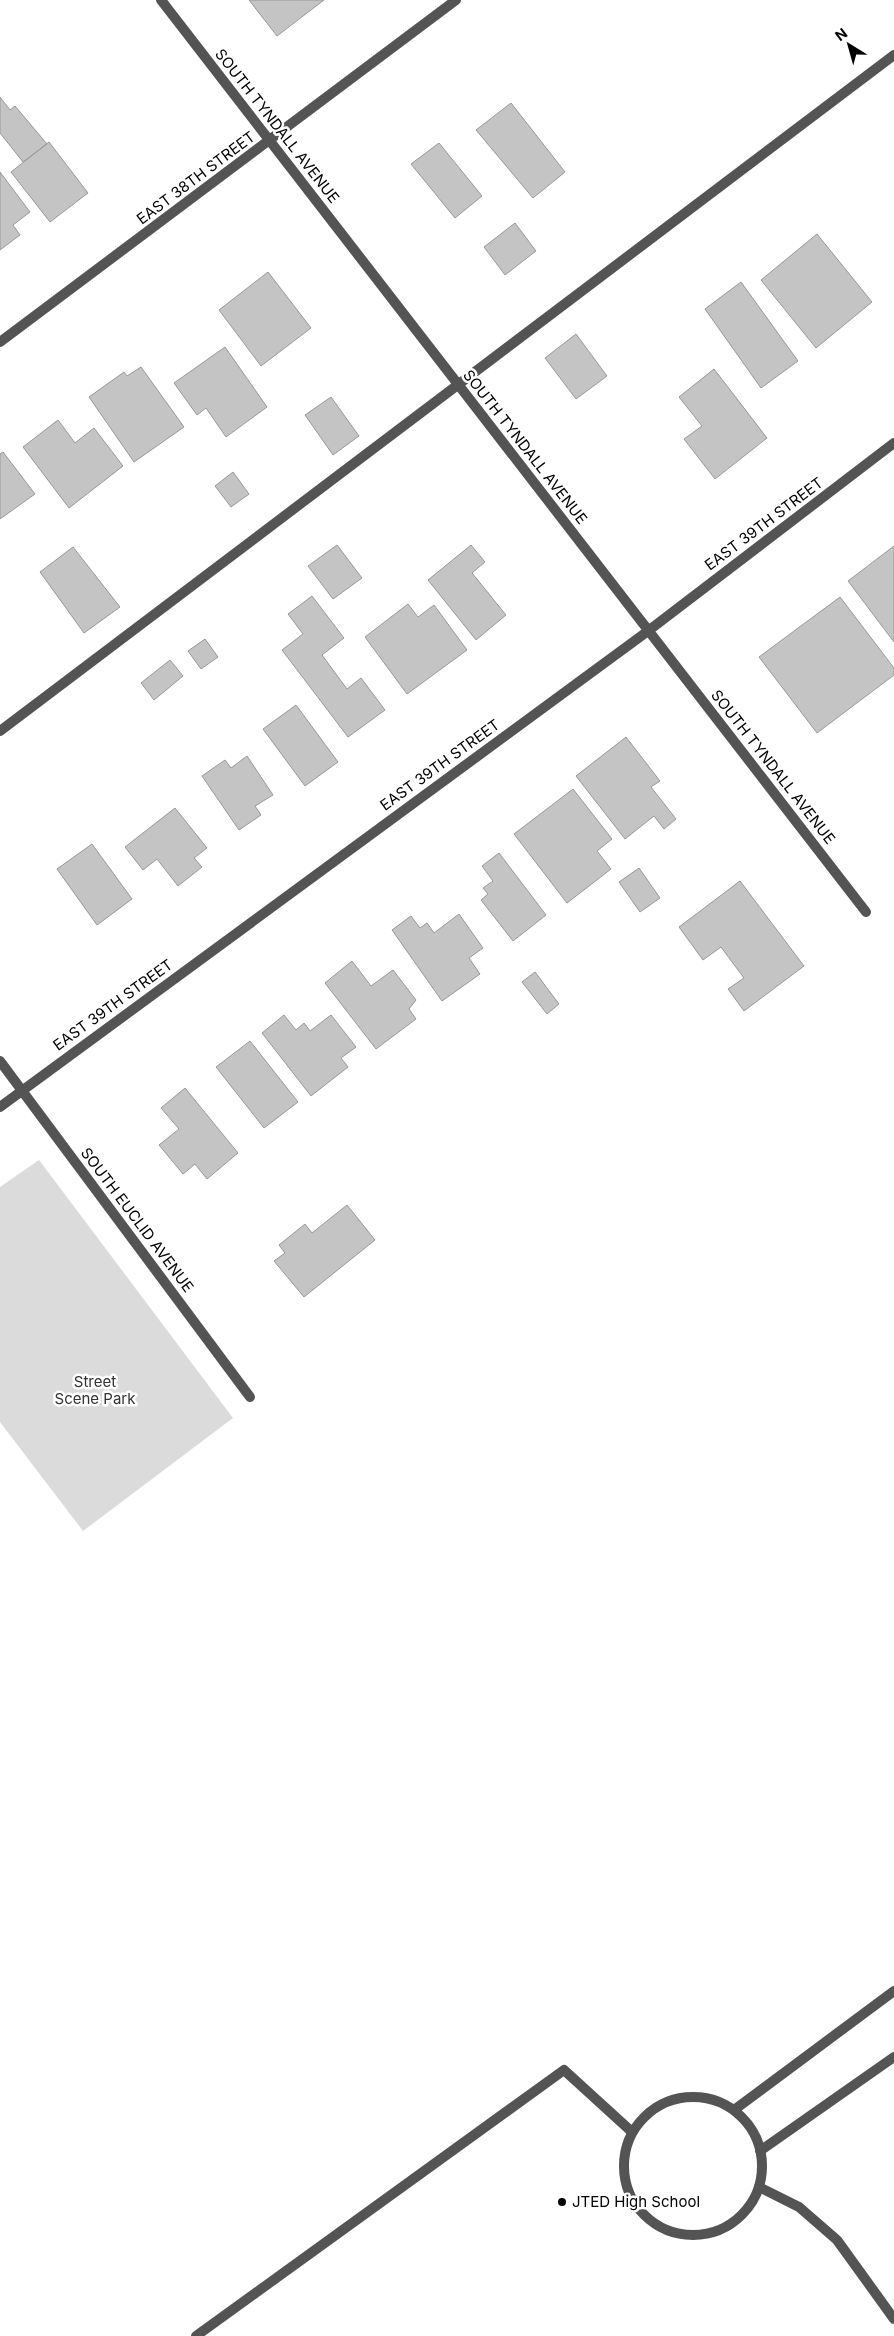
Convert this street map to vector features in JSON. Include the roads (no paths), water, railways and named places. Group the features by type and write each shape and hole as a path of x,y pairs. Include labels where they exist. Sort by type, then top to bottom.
{"street":[{"name":"SOUTH TYNDALL AVENUE","path":"161,0 866,912"},
{"name":"EAST 38TH STREET","path":"0,342 456,0"},
{"path":"0,731 459,386 894,55"},
{"name":"EAST 39TH STREET","path":"0,1107 648,631 894,443"},
{"name":"SOUTH EUCLID AVENUE","path":"0,1061 250,1397"},
{"path":"734,2110 894,1991"},
{"path":"760,2151 894,2057"},
{"path":"196,2336 564,2070 632,2132"},
{"path":"697,2097 716,2101 734,2110 749,2125 760,2151 762,2166 758,2188 749,2207 733,2222 714,2232 692,2235 669,2231 648,2219 632,2201 624,2179 624,2155 632,2132 644,2117 659,2105 678,2098 697,2097"},
{"path":"758,2188 799,2208 837,2240 894,2319"}],"place":[{"name":"JTED High School","path":"562,2202"}],"park label":[{"name":"Street Scene Park","path":"95,1390"}]}
